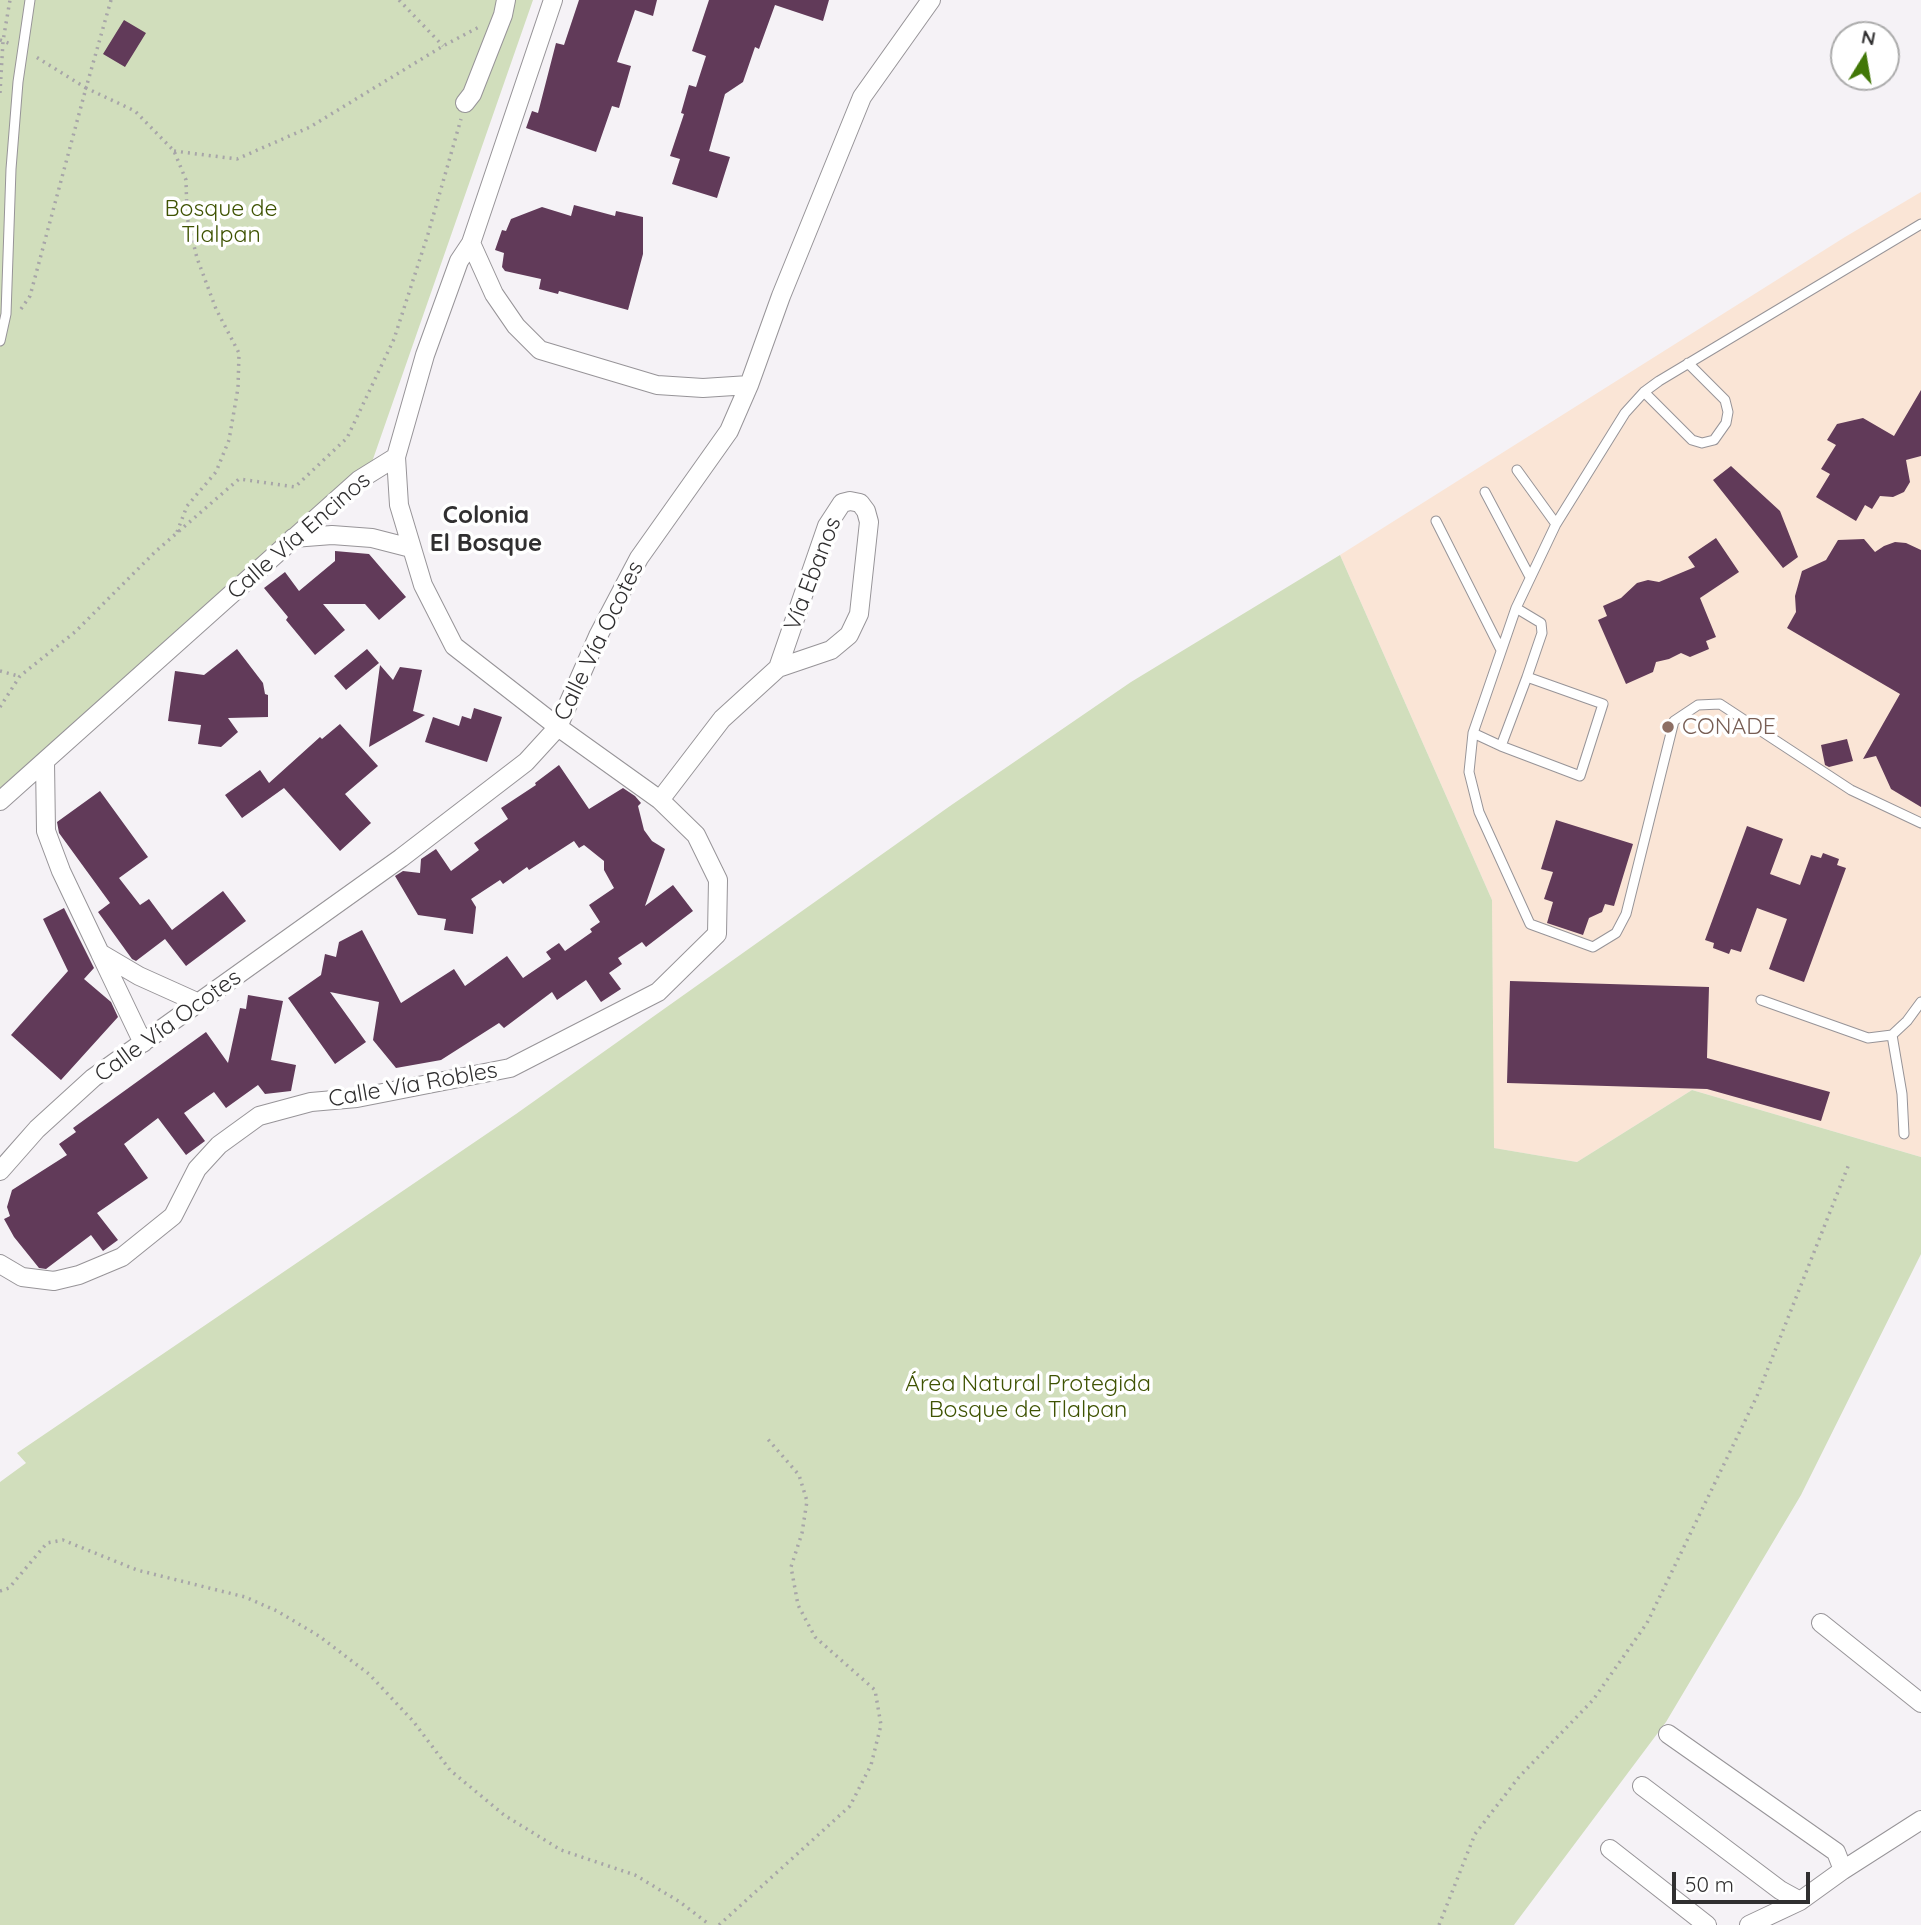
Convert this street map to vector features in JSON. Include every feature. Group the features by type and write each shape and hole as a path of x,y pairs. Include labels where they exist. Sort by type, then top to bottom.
{"street":[{"path":"396,457 425,355 459,261 471,243 553,0"},
{"name":"Calle Vía Ocotes","path":"0,1171 37,1129 84,1087 433,834 526,762 558,727 598,636 639,558 729,431 862,97 932,0"},
{"path":"466,103 472,94 504,7"},
{"path":"471,243 494,294 516,327 540,350 657,385 749,385"},
{"name":"Calle Vía Encinos","path":"0,801 359,480 396,457"},
{"name":"Calle Vía Robles","path":"0,1264 22,1277 54,1281 79,1275 122,1257 173,1216 197,1170 219,1145 259,1116 310,1102 383,1093 510,1068 658,992 717,934 718,880 696,835 660,800 558,727 454,646 423,585 411,548 399,505 396,457"},
{"name":"Vía Ebanos","path":"660,800 722,719 778,668 831,650 849,635 859,614 869,522 860,503 850,500 842,503 827,526 778,668"},
{"path":"293,538 332,535 372,538 411,548"},
{"path":"45,762 46,831 61,871 143,1043"},
{"path":"100,953 139,976 199,1003"},
{"path":"1821,1623 1921,1703"},
{"path":"1668,1734 1836,1852 1843,1870"},
{"path":"1642,1786 1780,1890 1800,1901"},
{"path":"1749,1925 1800,1901 1921,1820"},
{"path":"1610,1849 1707,1925"}],"lane":[{"path":"0,340 6,314 11,169 30,0"},
{"path":"1921,224 1688,363 1644,392 1625,413 1556,524 1516,608 1473,733 1469,772 1479,812 1530,924 1593,947 1616,933 1626,914 1674,720 1698,705 1720,704 1850,790 1921,823"},
{"path":"1644,392 1692,440 1702,443 1714,440 1726,423 1728,412 1725,400 1688,363"},
{"path":"1517,470 1556,524"},
{"path":"1485,492 1530,577"},
{"path":"1436,522 1501,650"},
{"path":"1501,746 1542,634 1541,623 1516,608"},
{"path":"1473,733 1580,776 1602,704 1527,677"},
{"path":"1761,1000 1868,1038 1892,1035 1921,1002"},
{"path":"1892,1035 1902,1094 1904,1134"}],"path":[{"path":"0,93 1,41 10,0"},
{"path":"0,340 30,296 111,0"},
{"path":"399,0 443,46"},
{"path":"174,151 237,159 310,127 504,7"},
{"path":"1,41 23,49 86,88 135,111 174,151 186,180 187,217 197,258 216,309 239,353 238,388 229,440 216,472 187,506 176,534"},
{"path":"0,707 20,676 75,632 176,534 239,479 295,487 347,438 394,339 466,103"},
{"path":"0,671 20,676"},
{"path":"1439,1925 1475,1834 1519,1777 1593,1700 1647,1623 1757,1396 1849,1164"},
{"path":"719,1925 850,1806 871,1765 881,1726 875,1690 815,1637 798,1605 791,1567 802,1533 807,1501 799,1475 766,1437"},
{"path":"0,1591 9,1588 47,1543 63,1541 137,1570 245,1597 277,1611 318,1636 369,1674 413,1721 450,1770 504,1815 561,1850 635,1875 680,1902 710,1925"}],"shaded area":[{"name":"CONADE","path":"1921,192 1921,1157 1692,1090 1577,1162 1493,1148 1492,900 1340,555 1845,237"}],"green space":[{"name":"Bosque de Tlalpan","path":"0,0 533,0 372,462 0,788"},
{"name":"Área Natural Protegida Bosque de Tlalpan","path":"1340,555 1492,900 1494,1148 1577,1162 1692,1090 1921,1157 1921,1254 1801,1495 1666,1722 1514,1925 0,1925 0,1482 26,1463 17,1453 516,1114 950,806 1131,682"}],"building":[{"path":"579,0 657,0 653,16 635,10 617,62 631,66 619,108 612,106 596,152 526,128 532,111 538,113 556,43 564,45"},
{"path":"709,0 829,0 823,21 775,5 759,49 755,47 743,82 725,94 709,151 730,157 717,198 672,184 680,159 670,156 684,114 681,113 689,85 696,87 706,56 692,51"},
{"path":"124,20 146,33 125,67 103,54"},
{"path":"574,205 615,216 616,211 643,217 643,254 628,310 559,291 558,294 539,289 541,279 505,271 502,267 504,253 495,250 502,230 506,231 511,219 542,207 571,216"},
{"path":"1921,390 1921,456 1906,460 1910,482 1904,492 1893,497 1880,496 1872,509 1865,505 1856,521 1816,497 1830,474 1821,469 1836,445 1827,440 1837,424 1863,418 1894,436"},
{"path":"1731,466 1780,511 1798,557 1783,568 1713,480"},
{"path":"1716,538 1739,572 1700,598 1716,637 1706,641 1709,649 1690,657 1681,653 1656,662 1653,672 1626,684 1598,620 1607,616 1603,606 1621,598 1637,583 1648,580 1659,582 1695,567 1688,557"},
{"path":"1864,539 1875,552 1895,542 1906,543 1921,550 1921,807 1891,789 1876,756 1863,759 1900,694 1787,628 1796,612 1795,596 1802,571 1826,560 1838,540"},
{"path":"335,551 369,554 406,597 379,620 365,604 323,604 345,630 315,655 264,588 285,572 299,591 335,561"},
{"path":"237,649 263,683 265,694 268,695 268,717 228,718 238,732 221,747 198,744 201,725 168,721 175,671 204,675"},
{"path":"367,649 379,663 346,690 334,676"},
{"path":"380,665 393,680 400,667 422,670 413,711 425,715 369,747"},
{"path":"474,708 502,717 487,762 425,742 433,717 459,726 462,716 471,719"},
{"path":"340,724 378,766 345,794 371,823 340,851 284,788 242,818 225,795 260,770 269,783 320,737 322,739"},
{"path":"1847,739 1853,761 1829,767 1825,765 1821,745"},
{"path":"559,765 589,809 623,788 635,796 641,803 638,806 644,830 652,841 665,849 645,906 673,885 693,911 646,947 642,942 618,958 622,964 609,973 621,989 601,1002 586,980 557,1000 552,992 504,1028 499,1023 441,1060 396,1068 373,1040 379,1002 330,992 366,1042 335,1064 288,998 321,975 325,954 336,957 339,942 362,930 401,1003 454,969 465,986 507,956 523,978 551,959 546,952 559,943 565,951 592,932 590,929 600,922 589,905 614,888 604,870 604,861 584,845 579,848 574,841 529,870 527,867 503,884 500,880 471,899 476,907 473,934 444,930 446,919 418,915 395,876 403,871 420,873 421,859 436,849 451,871 479,850 474,843 508,819 501,808 536,785 535,783"},
{"path":"100,791 148,857 119,878 140,905 149,899 172,930 223,891 246,921 186,966 165,939 136,961 132,959 98,912 110,903 59,833 57,822"},
{"path":"1556,820 1633,844 1614,906 1605,904 1602,912 1589,918 1583,935 1547,923 1553,902 1544,899 1553,872 1541,869"},
{"path":"1747,826 1783,839 1770,874 1800,885 1811,855 1821,858 1823,853 1839,859 1837,865 1846,868 1804,982 1769,969 1787,919 1757,908 1741,952 1731,949 1729,954 1713,948 1714,943 1705,940"},
{"path":"64,908 94,968 84,979 111,1002 118,1017 61,1080 11,1035 68,971 43,919"},
{"path":"1510,981 1709,987 1707,1058 1830,1092 1821,1121 1707,1089 1507,1083"},
{"path":"248,995 283,1001 271,1060 296,1065 291,1091 265,1094 258,1085 226,1108 214,1092 184,1113 205,1141 186,1155 158,1118 124,1144 148,1178 97,1213 118,1240 103,1251 91,1235 46,1269 39,1268 14,1237 4,1219 10,1216 7,1207 12,1190 67,1155 59,1144 76,1132 73,1128 206,1032 228,1063 240,1008 246,1009"}],"place":[{"name":"CONADE","path":"1668,727"}],"district":[{"name":"Colonia El Bosque","path":"486,530"}]}
